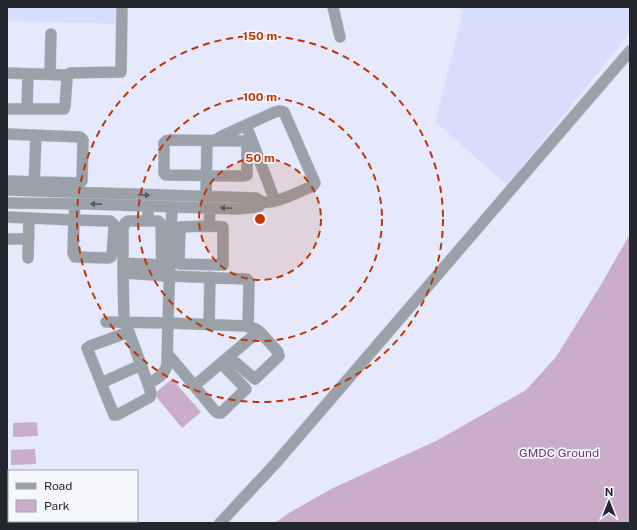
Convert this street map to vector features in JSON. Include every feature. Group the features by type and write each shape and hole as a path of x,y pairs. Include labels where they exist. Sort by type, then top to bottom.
{"street":[{"path":"70,73 121,72 122,7"},
{"path":"333,7 340,37"},
{"path":"50,74 51,34"},
{"path":"220,523 275,464 630,51"},
{"path":"7,73 66,76 65,108 7,109"},
{"path":"27,109 28,74"},
{"path":"7,181 34,186 256,198 263,202 274,201 314,185 315,181 284,112 275,112 211,141"},
{"path":"246,125 274,201"},
{"path":"7,134 82,137 82,181 73,188"},
{"path":"34,186 36,135"},
{"path":"166,141 247,142 247,175 206,176 166,175 164,173 164,144 166,141"},
{"path":"206,196 206,176 211,141"},
{"path":"7,190 34,186"},
{"path":"7,202 237,209 258,207 263,202"},
{"path":"7,217 74,220 110,221 114,224 112,256 108,258 75,257 73,253 74,220 75,204"},
{"path":"148,206 148,221"},
{"path":"164,272 172,207"},
{"path":"209,226 210,208"},
{"path":"28,258 29,218"},
{"path":"126,327 88,348 115,415 150,397 151,393 126,327 123,268 123,228 125,223 128,221 158,221 161,224 168,323 167,353 164,372 148,384"},
{"path":"223,265 223,227 180,227 179,263 223,265 230,268 233,278"},
{"path":"7,239 29,239"},
{"path":"123,268 210,277 247,279 249,282 254,329 225,360 194,386"},
{"path":"209,324 210,277"},
{"path":"106,322 126,327 168,323 209,324 254,329 279,354 256,378 253,378 225,360"},
{"path":"167,353 218,414 246,390 225,360"},
{"path":"101,383 141,365"}],"shaded area":[{"path":"7,7 121,7 121,24 7,21"},
{"path":"454,7 630,7 630,33 507,185 435,122 463,10"}],"green space":[{"name":"GMDC Ground","path":"630,234 630,523 275,523 289,513 333,488 438,440 526,390 556,357 599,288"},
{"path":"172,379 201,412 182,428 154,394"},
{"path":"37,422 38,436 13,437 13,423"},
{"path":"35,449 36,464 11,465 11,450"}]}
